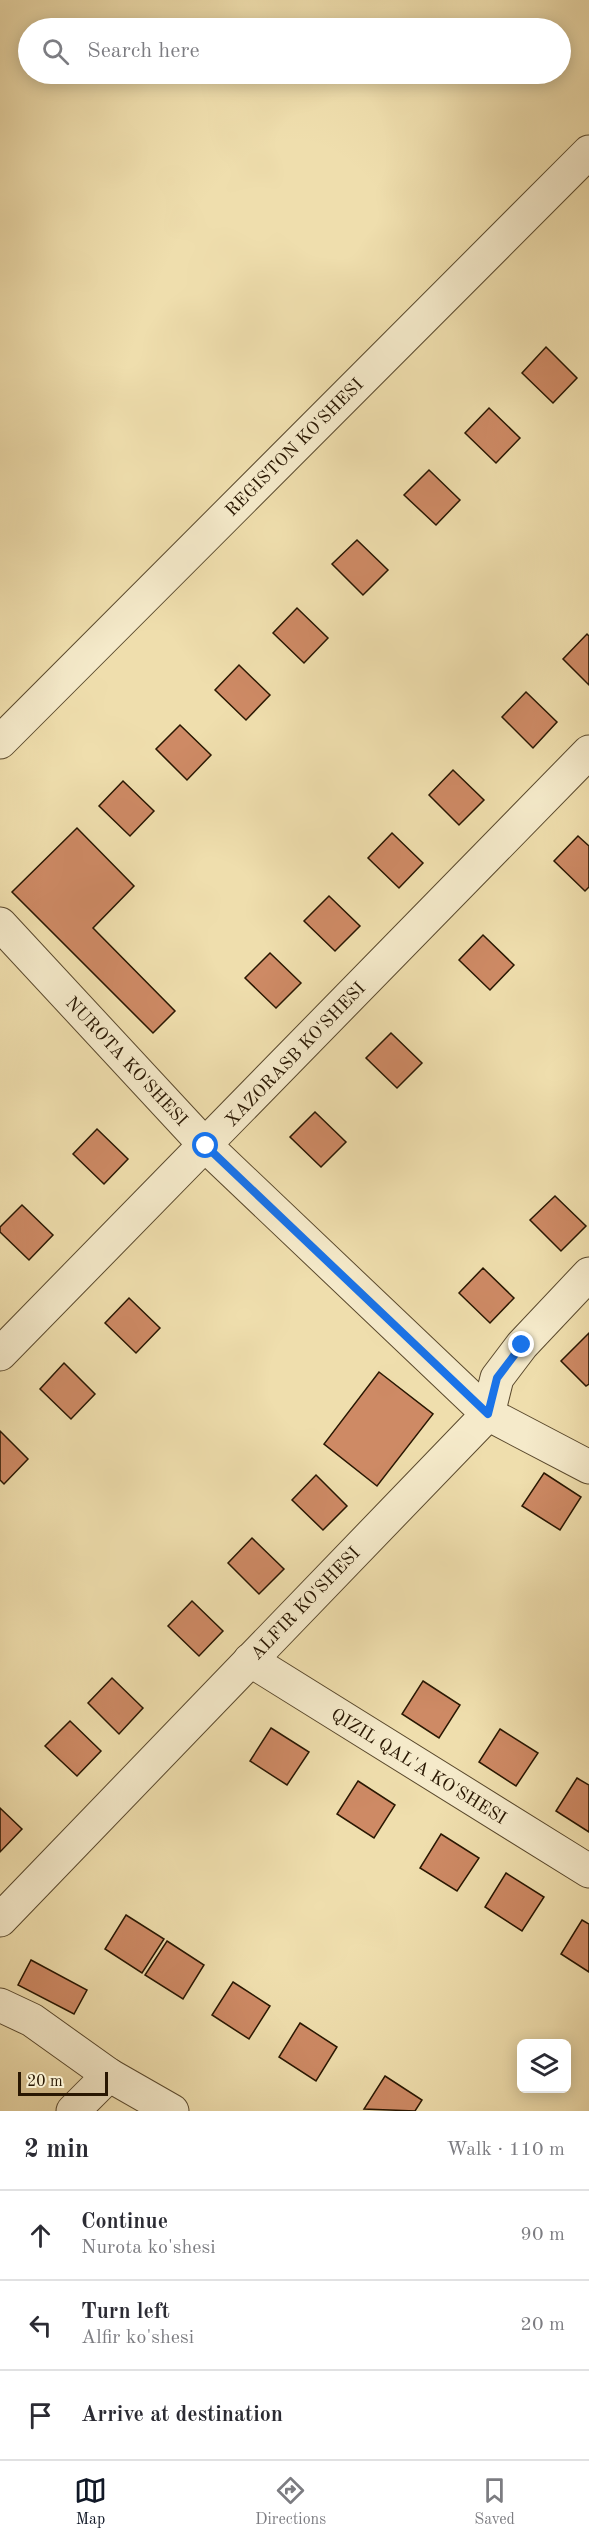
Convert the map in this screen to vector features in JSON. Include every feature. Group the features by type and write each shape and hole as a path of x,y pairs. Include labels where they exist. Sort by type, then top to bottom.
{"street":[{"name":"REGISTON KO'SHESI","path":"0,742 589,152"},
{"name":"XAZORASB KO'SHESI","path":"0,1354 589,752"},
{"name":"NUROTA KO'SHESI","path":"0,924 206,1146 488,1414 589,1467"},
{"path":"488,1414 497,1378 522,1345 589,1274"},
{"name":"ALFIR KO'SHESI","path":"0,1920 488,1414"},
{"name":"QIZIL QAL'A KO'SHESI","path":"250,1660 589,1871"},
{"path":"0,2005 32,2020 109,2074 172,2111"},
{"path":"73,2111 109,2074"}],"building":[{"path":"546,347 577,378 553,403 522,373"},
{"path":"489,408 520,438 496,463 465,433"},
{"path":"429,470 460,500 436,525 404,495"},
{"path":"357,540 388,570 363,595 332,564"},
{"path":"297,608 328,638 304,663 273,633"},
{"path":"587,634 589,636 589,685 563,659"},
{"path":"239,665 270,695 246,720 215,690"},
{"path":"526,692 557,722 533,748 502,717"},
{"path":"180,725 211,755 187,780 156,749"},
{"path":"453,770 484,800 459,825 429,795"},
{"path":"123,781 154,811 130,836 99,806"},
{"path":"77,828 134,886 93,928 175,1011 153,1033 12,892"},
{"path":"392,833 423,863 399,888 368,858"},
{"path":"578,836 589,846 589,887 585,891 554,861"},
{"path":"329,896 360,926 335,951 304,921"},
{"path":"483,935 514,965 490,990 459,960"},
{"path":"270,953 301,983 276,1008 245,978"},
{"path":"391,1033 422,1063 397,1088 366,1058"},
{"path":"315,1112 346,1142 321,1167 290,1137"},
{"path":"97,1129 128,1159 104,1184 73,1154"},
{"path":"555,1196 586,1226 561,1251 530,1220"},
{"path":"22,1205 53,1235 29,1260 0,1232 0,1227"},
{"path":"483,1268 514,1298 490,1323 459,1293"},
{"path":"129,1298 160,1328 136,1353 105,1323"},
{"path":"589,1333 589,1384 586,1386 561,1361"},
{"path":"64,1363 95,1394 71,1419 40,1389"},
{"path":"379,1372 433,1414 377,1486 324,1444"},
{"path":"0,1431 28,1459 4,1484 0,1480"},
{"path":"544,1473 581,1497 560,1530 522,1506"},
{"path":"316,1475 347,1506 323,1530 292,1500"},
{"path":"252,1538 284,1569 259,1594 228,1563"},
{"path":"192,1601 223,1631 199,1656 168,1626"},
{"path":"112,1678 143,1708 119,1734 88,1703"},
{"path":"423,1681 460,1705 439,1738 402,1714"},
{"path":"70,1721 101,1751 77,1776 45,1746"},
{"path":"271,1728 309,1752 287,1785 250,1761"},
{"path":"500,1729 538,1753 516,1786 479,1762"},
{"path":"577,1778 589,1785 589,1832 556,1811"},
{"path":"358,1781 395,1805 374,1838 337,1814"},
{"path":"0,1808 22,1829 0,1852"},
{"path":"441,1834 479,1858 457,1891 420,1868"},
{"path":"506,1873 544,1897 522,1931 485,1907"},
{"path":"126,1915 164,1939 142,1973 105,1949"},
{"path":"582,1920 589,1924 589,1972 561,1954"},
{"path":"167,1941 204,1965 183,1999 145,1975"},
{"path":"31,1960 87,1990 74,2014 18,1985"},
{"path":"233,1982 270,2006 249,2039 212,2015"},
{"path":"300,2023 337,2047 316,2081 279,2057"},
{"path":"385,2076 422,2100 415,2111 364,2109"}],"route":[{"path":"206,1146 488,1414 497,1378 522,1345"}]}
